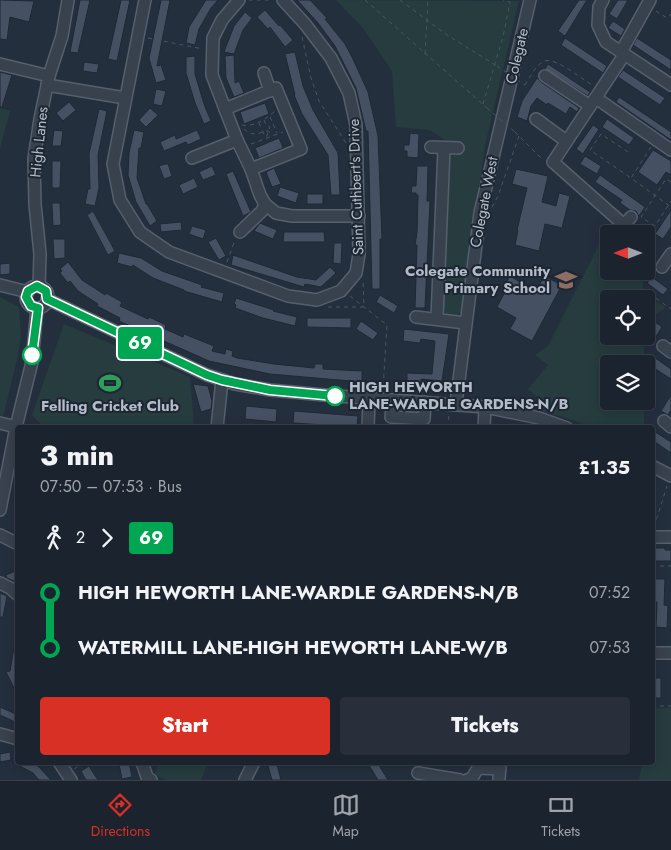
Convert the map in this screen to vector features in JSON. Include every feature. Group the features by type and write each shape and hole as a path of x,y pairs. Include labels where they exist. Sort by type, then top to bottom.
{"street":[{"name":"High Lanes","path":"39,287 40,254 35,204 34,159 48,81 62,36 68,0"},
{"path":"145,0 113,164 120,200 140,232 168,252 288,296 317,300 342,290"},
{"path":"239,0 222,20 212,38 212,75 236,140 251,170 260,195 276,213 292,216 358,216"},
{"name":"Saint Cuthbert's Drive","path":"283,0 306,24 331,58 349,93 356,125 360,254 356,273 342,290"},
{"name":"Colegate","path":"504,112 530,0"},
{"path":"603,0 599,7 598,26 606,42 671,85"},
{"path":"631,217 624,225 553,162 596,98 649,3"},
{"path":"0,64 48,81 125,98"},
{"path":"264,74 270,91"},
{"path":"545,76 596,98 671,150"},
{"path":"225,109 276,88 302,150 251,170"},
{"name":"Colegate West","path":"453,403 466,323 480,213 504,112"},
{"path":"536,120 566,141"},
{"path":"192,158 236,140"},
{"path":"430,147 458,148"},
{"path":"436,319 444,148"},
{"path":"240,232 262,211 266,204"},
{"path":"662,267 671,254"},
{"path":"0,285 28,292"},
{"path":"39,287 46,291 47,299 44,305 38,308 28,303 26,297 31,288 39,287"},
{"path":"47,299 207,375 222,380 270,390 485,407 538,418 558,425"},
{"path":"16,425 32,362 38,308"},
{"path":"416,317 466,323"},
{"path":"216,425 222,380"},
{"path":"368,425 369,399"},
{"path":"388,400 391,417 424,419 425,402"},
{"path":"484,425 485,407"},
{"path":"0,423 15,426"},
{"path":"0,510 4,498 15,431"},
{"path":"655,468 670,476"},
{"path":"5,483 15,472"},
{"path":"0,534 15,542"},
{"path":"655,537 671,537"},
{"path":"0,583 15,592"},
{"path":"655,653 671,653"},
{"path":"0,734 15,738"},
{"path":"61,765 69,776"},
{"path":"143,765 147,777 151,780"},
{"path":"245,780 252,765"},
{"path":"467,780 472,778 478,765 500,770"},
{"path":"418,772 460,780"}],"path":[{"path":"239,0 269,0"},
{"path":"365,0 425,55 515,132 546,164 553,162"},
{"path":"400,0 524,85 535,69 544,61 553,60 596,98"},
{"path":"425,55 428,0"},
{"path":"483,104 503,37 510,2 503,0"},
{"path":"649,3 667,18 671,14"},
{"path":"301,33 311,78 319,101 347,143"},
{"path":"138,36 212,51"},
{"path":"268,131 254,135 248,133 240,126 243,124 248,126 264,120 270,117 273,112 284,107"},
{"path":"270,117 278,134"},
{"path":"264,120 270,127"},
{"path":"259,122 266,138"},
{"path":"266,138 270,127 274,126"},
{"path":"252,144 293,128"},
{"path":"268,131 274,136"},
{"path":"628,152 601,134 590,150 671,207"},
{"path":"480,213 488,214 498,196 519,136"},
{"path":"630,178 656,140"},
{"path":"671,182 666,179 641,217 655,226 671,201"},
{"path":"223,272 240,232"},
{"path":"643,289 670,308 671,305"},
{"path":"342,290 387,325 388,400"},
{"path":"448,425 453,403"},
{"path":"655,522 670,476"},
{"path":"655,566 671,566"},
{"path":"655,706 671,706"},
{"path":"69,776 82,765"}],"green space":[{"path":"336,0 519,1 485,146 462,312 455,317 446,314 442,304 449,143 430,130 396,127 392,71 363,28"},
{"path":"0,108 10,111 0,148"},
{"path":"600,243 600,280 643,280 643,290 600,290 600,345 644,345 644,355 600,355 600,410 644,410 644,425 587,425 537,410 540,399 528,389 548,365 535,355 548,346"},
{"path":"0,297 19,307 21,335 3,417 0,415"},
{"path":"655,300 666,308 655,315"},
{"name":"Felling Cricket Club","path":"64,324 190,377 194,425 41,425 32,415"},
{"path":"655,708 671,708 671,780 639,780 642,765 655,765"},
{"path":"158,765 207,765 201,780 167,780 154,775"}],"building":[{"path":"0,0 34,1 29,22 10,17 7,40 0,39"},
{"path":"80,0 90,0 78,53 70,52"},
{"path":"121,0 130,0 117,61 108,59"},
{"path":"161,0 170,0 157,66 161,65 166,80 156,83 149,58"},
{"path":"206,0 218,0 199,29 195,45 186,43 189,27"},
{"path":"297,0 310,0 327,18 325,19 345,44 368,92 378,136 382,239 380,239 380,289 372,289 368,131 366,131 356,88 335,46 318,23"},
{"path":"579,0 587,0 565,36 558,31"},
{"path":"618,0 628,0 617,19 609,14"},
{"path":"265,10 293,40 285,47 270,27 268,29 257,17"},
{"path":"245,12 252,18 243,30 234,54 224,52 234,26"},
{"path":"613,21 625,29 621,36 608,28"},
{"path":"565,38 607,66 603,73 561,45"},
{"path":"637,38 671,60 671,70 633,45"},
{"path":"295,52 303,86 313,110 338,153 340,195 331,195 328,155 302,114 294,95 285,54"},
{"path":"234,55 235,83 239,81 244,93 234,97 226,78 225,56"},
{"path":"195,56 195,74 211,121 204,124 186,73 186,57"},
{"path":"84,62 99,64 97,73 83,71"},
{"path":"548,64 590,92 588,96 545,69"},
{"path":"623,70 665,98 660,105 618,77"},
{"path":"0,72 12,75 2,107 0,107"},
{"path":"537,78 579,108 577,112 570,107 566,114 537,98 531,106 527,121 517,117 522,101"},
{"path":"156,89 166,91 162,106 153,104"},
{"path":"619,97 671,132 671,140 616,102"},
{"path":"69,102 76,110 63,121 56,113"},
{"path":"265,103 269,114 244,124 240,112"},
{"path":"150,108 158,115 146,127 139,120"},
{"path":"99,109 107,111 98,155 99,188 95,206 85,204 88,189 90,189 89,154"},
{"path":"607,119 634,138 629,145 602,127"},
{"path":"593,125 599,129 583,154 576,149"},
{"path":"54,130 63,131 61,146 52,146"},
{"path":"134,130 144,132 141,148 139,148 137,178 146,204 157,221 150,226 136,202 128,175 129,153"},
{"path":"197,130 201,139 188,145 186,142 164,151 160,142 175,135 176,139"},
{"path":"410,133 419,134 418,158 407,157 407,151 404,151 404,145 409,145"},
{"path":"279,138 283,148 259,158 255,148"},
{"path":"653,150 671,161 671,175 666,172 657,185 638,172"},
{"path":"585,156 601,166 597,174 580,164"},
{"path":"52,161 61,161 60,188 52,188"},
{"path":"168,164 172,176 164,179 159,166"},
{"path":"212,166 216,175 203,180 199,172"},
{"path":"417,166 428,166 427,201 430,201 425,308 415,308 417,245 415,245 418,195 411,193 412,186 416,186"},
{"path":"274,168 281,184 272,187 266,172"},
{"path":"516,169 548,176 542,202 556,206 559,193 570,196 562,228 545,224 539,251 515,245 527,188 512,184"},
{"path":"233,171 251,212 243,216 226,174"},
{"path":"600,175 645,207 639,216 636,211 630,210 620,203 622,200 595,182"},
{"path":"194,178 198,187 183,194 179,185"},
{"path":"280,187 299,193 296,203 277,196"},
{"path":"307,194 323,194 323,204 307,204"},
{"path":"52,203 60,203 61,225 53,226"},
{"path":"671,210 671,227 663,239 655,234"},
{"path":"93,211 115,251 108,255 87,215"},
{"path":"181,222 182,230 161,232 160,224"},
{"path":"260,223 277,230 273,239 254,231"},
{"path":"192,226 206,230 203,239 189,234"},
{"path":"284,232 324,232 325,242 283,242"},
{"path":"216,238 226,256 219,260 208,242"},
{"path":"53,239 65,239 65,258 54,259"},
{"path":"334,243 342,243 341,264 333,263"},
{"path":"119,253 141,258 162,271 202,285 201,287 224,293 222,302 184,291 153,278 133,265 132,267 117,263"},
{"path":"233,255 297,277 316,280 330,267 336,273 321,287 305,284 304,287 231,265"},
{"path":"68,262 82,280 105,295 106,293 122,302 120,306 166,325 165,329 183,337 184,334 214,346 212,351 225,354 226,349 233,351 232,356 237,358 274,364 314,368 315,364 323,364 323,369 362,371 362,382 270,374 209,361 119,321 120,318 97,306 98,304 78,291 70,281 68,283 60,273 62,271 60,269"},
{"path":"10,263 10,274 0,275 0,264"},
{"path":"510,276 536,291 544,276 562,285 532,341 510,329 516,318 497,307 506,290 503,288"},
{"path":"655,279 668,289 663,295 647,283 650,280"},
{"path":"380,295 398,306 394,313 376,302"},
{"path":"236,298 297,317 295,326 263,318 235,308"},
{"path":"307,318 351,318 351,328 307,327"},
{"path":"361,321 378,333 373,340 356,329"},
{"path":"655,322 662,327 655,338"},
{"path":"404,329 449,334 442,381 421,379 421,384 407,384 407,373 432,374 435,341 421,339 420,343 403,341"},
{"path":"655,358 671,369 671,379 655,369"},
{"path":"193,384 208,386 212,401 211,409 201,412"},
{"path":"671,395 671,410 668,415 661,411"},
{"path":"246,406 277,409 276,422 245,419"},
{"path":"294,411 358,416 357,425 293,423"},
{"path":"655,432 671,442 671,453 655,442"},
{"path":"655,548 671,550 671,561 655,561"},
{"path":"15,571 15,581 7,578 6,575"},
{"path":"655,579 665,579 664,605 668,606 667,628 656,627 657,602 655,602"},
{"path":"0,593 7,596 3,617 0,617"},
{"path":"15,647 15,690 6,672 10,671"},
{"path":"655,678 661,678 661,698 655,698"},
{"path":"0,707 15,714 15,722 0,715"},
{"path":"10,752 11,760 0,762 0,754"},
{"path":"18,765 36,765 51,780 39,780 33,773"},
{"path":"119,765 130,765 132,777 122,779"},
{"path":"277,765 281,780 272,780 268,766"},
{"path":"369,765 379,765 388,780 378,780"},
{"path":"89,766 98,780 86,780 81,771"}],"bus line":[{"name":"69","path":"32,355 38,308 31,306 26,297 31,288 37,286 46,291 47,299 207,375 235,384 260,389 335,396"}],"place":[{"name":"Colegate Community Primary School","path":"566,280"},
{"name":"Felling Cricket Club","path":"110,383"},
{"name":"HIGH HEWORTH LANE-WARDLE GARDENS-N/B","path":"335,396"}]}
